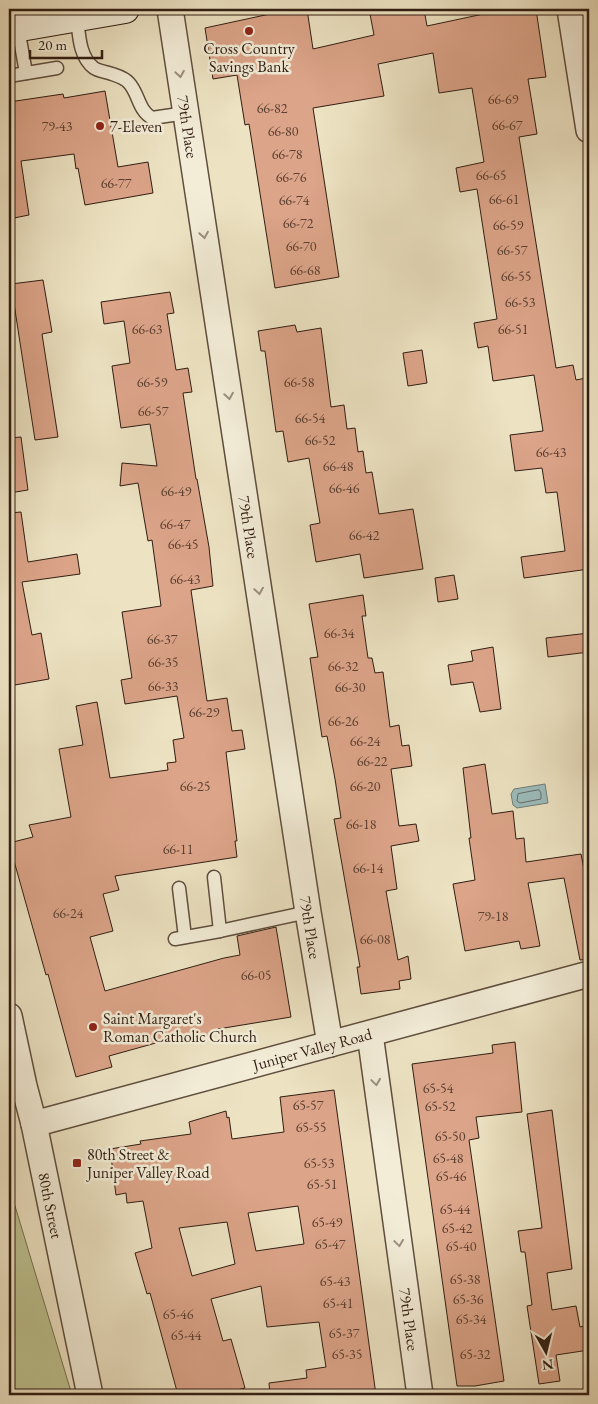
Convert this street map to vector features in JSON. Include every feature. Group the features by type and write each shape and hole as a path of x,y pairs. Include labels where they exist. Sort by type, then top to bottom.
{"main road":[{"path":"14,28 126,9"}],"street":[{"name":"79th Place","path":"170,9 308,912 330,1044"},
{"path":"570,9 589,130"},
{"name":"Juniper Valley Road","path":"34,1124 589,974"},
{"name":"80th Street","path":"9,1016 34,1124 90,1395"},
{"name":"79th Place","path":"370,1034 420,1395"}],"lane":[{"path":"77,17 81,47 86,59 95,69 121,77 129,82 146,115 152,118 186,113"},
{"path":"14,28 26,73"},
{"path":"9,76 57,68"},
{"path":"214,877 220,931"},
{"path":"179,888 180,938 308,912"}],"green space":[{"path":"9,1186 72,1395 9,1395"}],"water":[{"path":"545,784 548,803 517,808 513,805 511,794 514,789"}],"building":[{"path":"293,9 307,9 313,49 374,35 369,9 424,9 427,26 507,9 536,9 546,77 528,79 537,134 519,137 556,368 573,365 576,380 586,378 589,400 589,569 524,578 521,557 565,551 557,492 546,493 542,468 515,471 510,435 543,431 534,375 493,381 488,346 478,348 474,323 497,319 477,189 460,192 456,168 484,162 472,88 439,93 433,53 378,64 384,96 313,108 339,277 275,288 249,124 245,125 237,75 213,79 205,28"},
{"path":"105,91 118,167 148,162 153,193 85,205 74,154 21,161 29,215 9,219 9,102 63,94 64,98"},
{"path":"43,280 52,332 42,334 58,437 35,440 11,284"},
{"path":"170,292 174,313 167,314 176,370 188,368 192,392 183,393 209,547 213,586 191,590 207,701 227,698 232,731 242,730 245,749 226,752 237,841 235,841 237,857 115,876 119,890 103,894 113,931 90,937 105,991 240,955 237,936 276,927 291,1017 218,1029 219,1032 183,1042 181,1036 109,1056 112,1067 76,1077 9,843 33,837 29,825 71,817 59,749 83,745 76,706 97,702 110,778 168,770 167,763 176,762 173,740 184,738 177,696 125,704 121,680 132,678 122,612 161,606 152,540 148,541 138,483 120,486 122,463 157,466 150,424 121,428 112,366 130,363 124,321 104,324 101,302"},
{"path":"295,325 297,332 321,328 331,407 344,405 347,429 355,428 358,452 363,451 366,473 372,472 379,514 413,509 423,569 364,578 360,554 316,562 310,525 320,523 309,458 288,462 283,431 276,432 265,351 261,351 258,331"},
{"path":"422,350 427,383 408,386 403,353"},
{"path":"21,437 28,490 9,493 9,438"},
{"path":"21,512 28,562 77,554 80,574 22,582 32,635 41,633 49,679 9,686 9,513"},
{"path":"454,575 458,599 438,602 435,578"},
{"path":"363,595 366,616 362,616 368,658 372,658 375,673 383,672 390,727 399,725 402,746 409,745 412,766 391,769 399,826 416,824 419,841 391,846 397,889 386,891 398,960 408,956 411,979 399,981 400,989 361,994 357,967 360,967 334,819 341,818 327,736 322,737 310,658 318,657 309,604"},
{"path":"589,633 589,652 548,657 546,638"},
{"path":"493,647 501,709 480,712 473,682 451,685 448,665 473,661 471,651"},
{"path":"485,764 492,814 513,811 516,839 524,838 526,862 581,854 589,895 589,959 580,960 564,878 528,883 540,946 521,949 519,941 465,951 453,884 475,880 463,768"},
{"path":"515,1042 522,1112 476,1117 479,1138 469,1140 504,1381 475,1386 457,1386 412,1064 493,1053 492,1045"},
{"path":"334,1090 376,1395 270,1395 269,1383 307,1378 306,1370 326,1367 319,1322 267,1327 261,1286 211,1299 223,1341 231,1339 245,1388 217,1395 178,1395 150,1293 147,1294 135,1253 152,1248 143,1201 127,1203 126,1193 116,1195 110,1149 141,1144 140,1141 191,1134 189,1122 226,1111 227,1118 229,1117 232,1139 284,1132 280,1097","holes":["298,1206 304,1244 256,1251 248,1213","227,1222 235,1264 192,1276 179,1228"]},
{"path":"552,1110 572,1269 547,1273 552,1310 576,1306 580,1327 589,1325 589,1350 556,1355 560,1381 539,1384 527,1306 532,1305 525,1252 521,1252 518,1231 542,1228 527,1114"}],"place":[{"name":"Cross Country Savings Bank","path":"249,31"},
{"name":"7-Eleven","path":"100,126"},
{"name":"Saint Margaret's Roman Catholic Church","path":"93,1027"},
{"name":"80th Street & Juniper Valley Road","path":"77,1163"}]}
